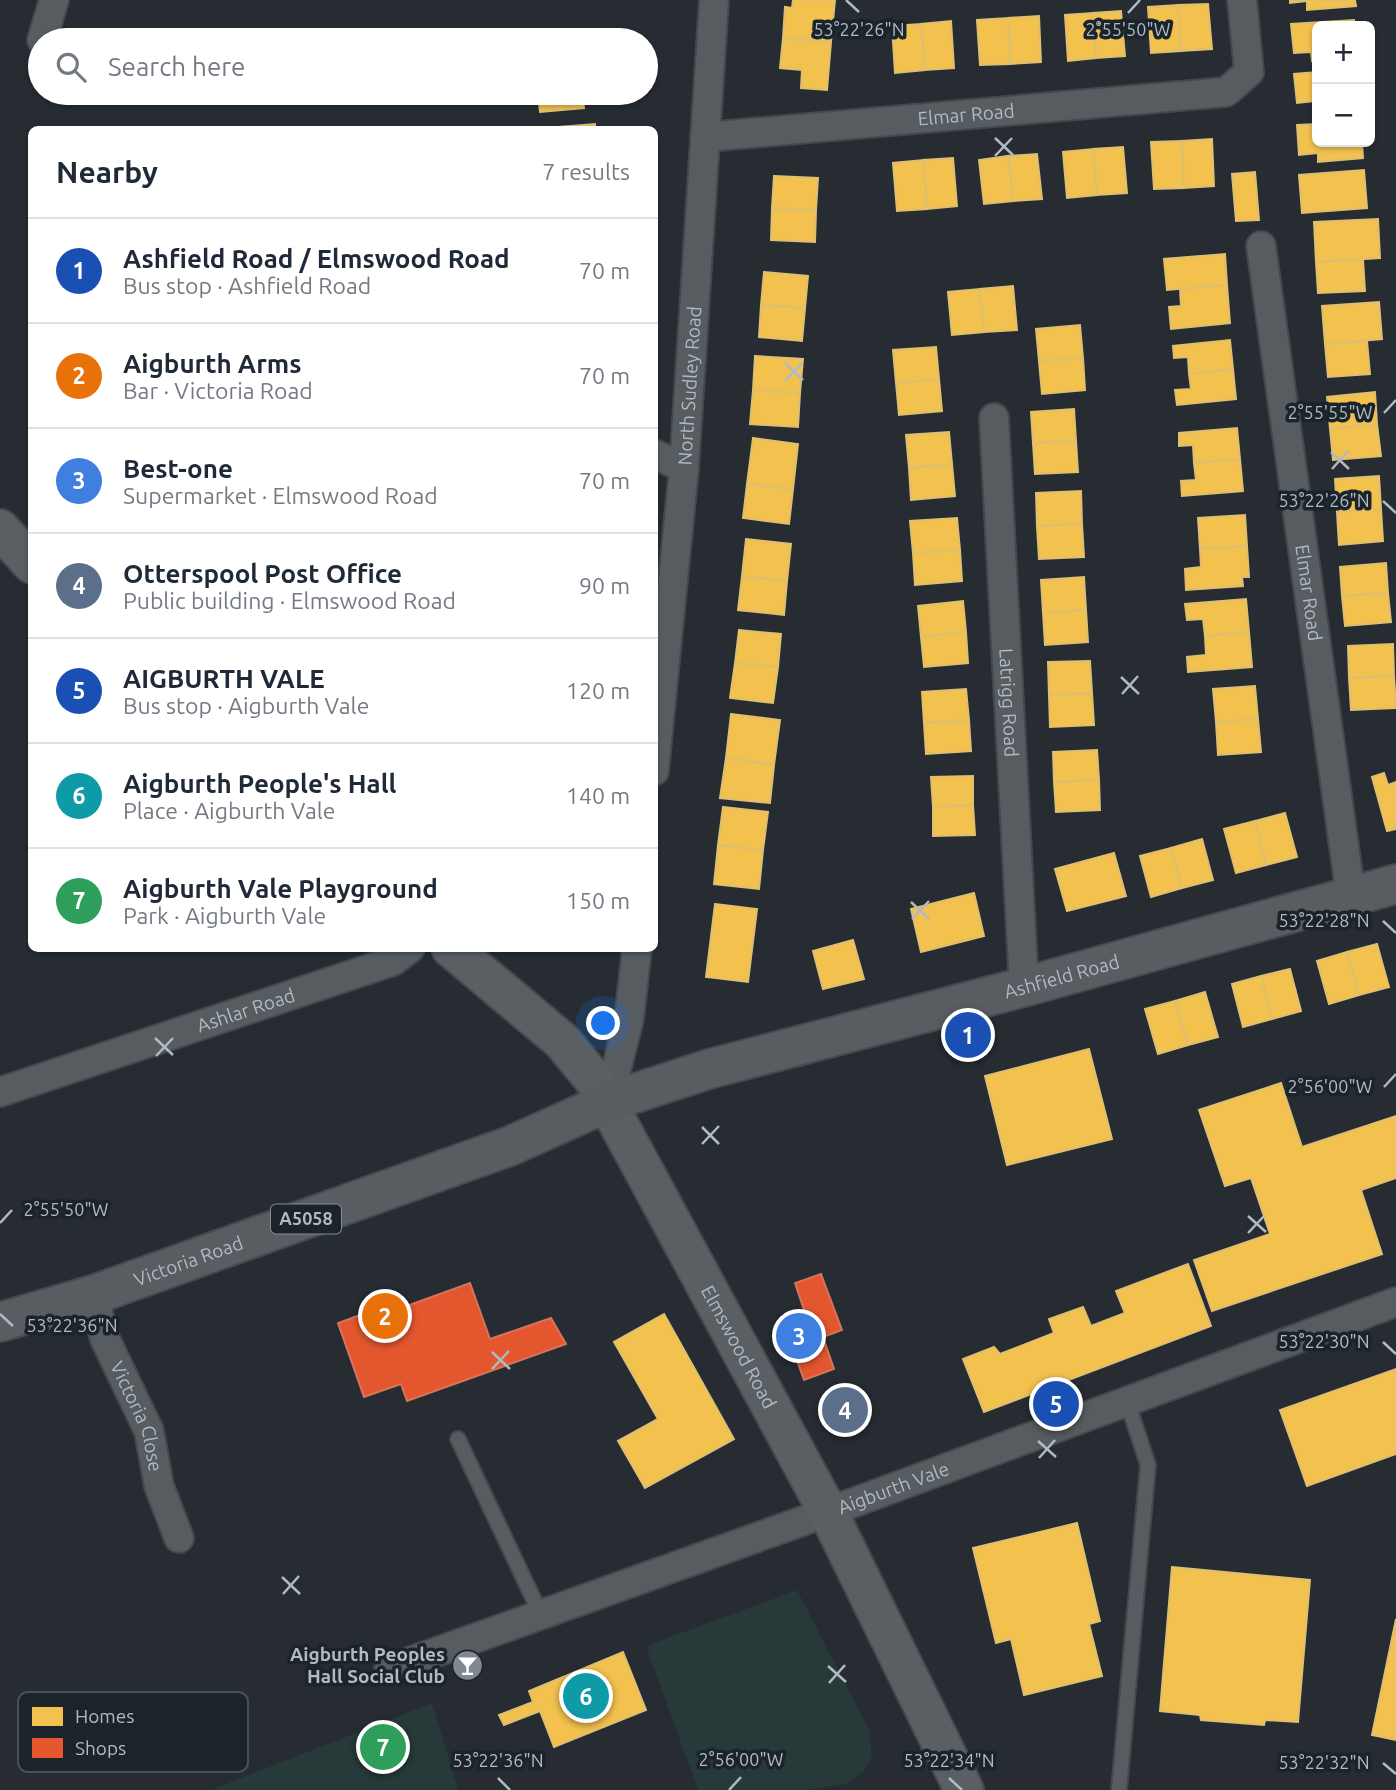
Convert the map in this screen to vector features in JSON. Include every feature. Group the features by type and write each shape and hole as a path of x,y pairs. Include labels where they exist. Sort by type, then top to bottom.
{"main road":[{"name":"Ashfield Road","path":"608,1102 709,1069 1024,987 1396,884"},
{"name":"Victoria Road","path":"0,1322 93,1295 510,1146 608,1102"}],"street":[{"path":"45,28 54,0"},
{"name":"North Sudley Road","path":"658,731 684,468 714,0"},
{"name":"Elmar Road","path":"705,137 1226,92 1249,72 1242,0"},
{"name":"Elmar Road","path":"1261,246 1351,897"},
{"name":"Latrigg Road","path":"994,418 1024,987"},
{"path":"658,456 684,468"},
{"path":"0,528 28,560"},
{"name":"Ashlar Road","path":"0,1092 393,961 405,952"},
{"name":"Elmswood Road","path":"456,952 562,1041 596,1082 828,1512 964,1790"},
{"path":"608,1102 629,1019 637,952"},
{"name":"Victoria Close","path":"93,1295 105,1339 149,1431 159,1486 179,1538"},
{"name":"Aigburth Vale","path":"389,1669 828,1512 1396,1302"}],"lane":[{"path":"1119,1790 1148,1465 1127,1401"},
{"path":"458,1439 541,1615"}],"shaded area":[{"path":"797,1590 869,1730 872,1757 864,1770 849,1783 806,1790 698,1790 646,1646"},
{"path":"432,1703 458,1790 211,1790"}],"building: Homes":[{"path":"793,0 835,0 831,42 783,38 785,7 792,8"},
{"path":"1290,0 1355,0 1356,6 1307,10 1307,1 1290,3"},
{"path":"1208,4 1212,49 1181,51 1178,5"},
{"path":"1178,5 1181,51 1151,53 1148,7"},
{"path":"1121,11 1125,56 1096,58 1093,13"},
{"path":"1093,13 1096,58 1068,61 1065,15"},
{"path":"1039,16 1041,62 1010,64 1008,18"},
{"path":"1008,18 1010,64 980,65 977,20"},
{"path":"951,21 954,68 925,70 921,24"},
{"path":"1312,23 1312,61 1311,52 1294,53 1291,24"},
{"path":"921,24 925,70 895,73 892,26"},
{"path":"783,38 831,42 827,90 801,88 802,70 780,68"},
{"path":"1312,72 1312,101 1297,103 1294,74"},
{"path":"539,105 584,105 584,108 540,112"},
{"path":"1312,124 1312,147 1362,147 1363,158 1318,162 1318,153 1299,155 1297,125"},
{"path":"1212,139 1214,186 1184,188 1182,141"},
{"path":"1182,141 1184,188 1154,189 1151,142"},
{"path":"1123,147 1127,193 1097,195 1093,149"},
{"path":"1093,149 1097,195 1067,198 1063,152"},
{"path":"1037,154 1042,199 1013,201 1008,156"},
{"path":"1008,156 1013,201 984,204 979,160"},
{"path":"953,158 957,206 927,209 923,160"},
{"path":"923,160 927,209 897,211 893,163"},
{"path":"1364,170 1367,208 1302,213 1299,175"},
{"path":"1255,172 1259,220 1236,221 1232,174"},
{"path":"774,176 818,178 816,210 772,208"},
{"path":"772,208 816,210 815,242 771,240"},
{"path":"1378,219 1380,258 1316,262 1314,222"},
{"path":"1225,254 1227,285 1167,290 1164,259"},
{"path":"1363,259 1365,291 1318,293 1316,262"},
{"path":"764,272 808,276 805,308 761,305"},
{"path":"1227,285 1230,323 1171,329 1169,307 1181,306 1180,289"},
{"path":"1013,286 1017,330 984,332 980,289"},
{"path":"980,289 984,332 952,335 948,292"},
{"path":"1379,302 1382,339 1325,344 1322,306"},
{"path":"761,305 805,308 802,341 759,337"},
{"path":"1080,325 1083,358 1039,361 1036,329"},
{"path":"1230,340 1233,369 1189,374 1188,357 1174,358 1173,346"},
{"path":"1367,341 1370,374 1328,377 1325,344"},
{"path":"936,347 939,379 896,383 893,350"},
{"path":"755,356 803,359 800,393 753,390"},
{"path":"1083,358 1085,390 1042,394 1039,361"},
{"path":"1233,369 1236,399 1177,405 1175,390 1191,389 1189,374"},
{"path":"939,379 942,411 899,415 896,383"},
{"path":"753,390 800,393 798,427 750,424"},
{"path":"1375,392 1377,424 1330,429 1327,397"},
{"path":"1074,409 1076,441 1033,443 1031,412"},
{"path":"1377,424 1381,456 1333,460 1330,429"},
{"path":"1237,428 1240,459 1194,463 1193,445 1179,446 1179,433"},
{"path":"949,432 952,464 909,468 906,435"},
{"path":"753,438 798,444 793,489 747,484"},
{"path":"1076,441 1078,472 1035,474 1033,443"},
{"path":"1240,459 1243,491 1182,496 1181,481 1196,480 1194,463"},
{"path":"952,464 955,496 911,500 909,468"},
{"path":"1379,476 1381,509 1337,512 1335,479"},
{"path":"747,484 793,489 789,524 743,518"},
{"path":"1081,491 1082,524 1037,526 1036,493"},
{"path":"1381,509 1383,541 1339,545 1337,512"},
{"path":"1245,515 1247,546 1200,549 1198,518"},
{"path":"957,518 960,550 913,553 910,521"},
{"path":"1082,524 1084,557 1039,559 1037,526"},
{"path":"746,539 791,544 787,581 742,576"},
{"path":"1247,546 1249,577 1242,577 1243,586 1186,590 1185,569 1201,567 1200,549"},
{"path":"960,550 962,581 915,585 913,553"},
{"path":"1386,563 1388,593 1342,596 1340,567"},
{"path":"742,576 787,581 784,615 738,610"},
{"path":"1084,577 1086,610 1043,613 1041,580"},
{"path":"1388,593 1391,622 1345,626 1342,596"},
{"path":"1246,599 1249,632 1205,636 1203,619 1187,620 1185,604"},
{"path":"963,601 966,632 921,637 918,606"},
{"path":"1086,610 1088,642 1045,645 1043,613"},
{"path":"739,630 781,634 778,667 735,663"},
{"path":"966,632 968,663 924,667 921,637"},
{"path":"1249,632 1252,667 1188,672 1187,657 1206,655 1205,636"},
{"path":"1393,644 1394,676 1349,678 1348,646"},
{"path":"1090,661 1092,693 1049,695 1048,662"},
{"path":"735,663 778,667 773,703 730,698"},
{"path":"1394,676 1396,708 1351,710 1349,678"},
{"path":"1255,686 1258,719 1216,722 1213,689"},
{"path":"966,689 969,720 924,723 922,692"},
{"path":"1092,693 1094,725 1050,727 1049,695"},
{"path":"731,714 780,720 774,765 726,758"},
{"path":"1258,719 1261,752 1218,755 1216,722"},
{"path":"969,720 971,751 926,754 924,723"},
{"path":"1097,750 1099,780 1054,782 1053,752"},
{"path":"726,758 774,765 770,803 720,798"},
{"path":"1384,773 1388,785 1396,782 1396,829 1387,831 1372,777"},
{"path":"973,776 973,805 933,807 931,777"},
{"path":"1099,780 1100,810 1056,812 1054,782"},
{"path":"973,805 975,835 933,836 933,807"},
{"path":"723,807 768,812 763,850 718,845"},
{"path":"1285,813 1297,857 1266,865 1255,821"},
{"path":"1255,821 1266,865 1236,873 1224,829"},
{"path":"1202,839 1213,880 1182,888 1171,848"},
{"path":"718,845 763,850 759,889 714,884"},
{"path":"1171,848 1182,888 1151,897 1140,856"},
{"path":"1114,853 1126,896 1067,911 1055,869"},
{"path":"974,893 984,936 921,952 911,909"},
{"path":"715,904 757,909 748,982 706,977"},
{"path":"853,940 864,979 823,989 813,951"},
{"path":"1377,944 1389,987 1359,995 1347,952"},
{"path":"1347,952 1359,995 1329,1004 1317,961"},
{"path":"1290,969 1301,1011 1272,1019 1261,976"},
{"path":"1261,976 1272,1019 1243,1027 1232,984"},
{"path":"1205,992 1218,1037 1188,1045 1175,1001"},
{"path":"1175,1001 1188,1045 1158,1054 1145,1009"},
{"path":"1089,1049 1112,1139 1007,1165 985,1076"},
{"path":"1281,1083 1302,1147 1396,1116 1396,1178 1361,1190 1382,1254 1212,1311 1194,1260 1270,1234 1251,1178 1225,1186 1199,1110"},
{"path":"1188,1264 1211,1326 984,1412 963,1359 994,1347 1000,1354 1054,1333 1049,1319 1083,1307 1091,1326 1125,1313 1116,1291"},
{"path":"664,1314 734,1439 645,1488 618,1441 658,1419 614,1342"},
{"path":"1396,1369 1396,1454 1307,1486 1280,1410"},
{"path":"1077,1523 1100,1621 1089,1624 1102,1676 1024,1695 1011,1639 996,1643 973,1548"},
{"path":"1172,1567 1310,1580 1298,1722 1265,1720 1264,1725 1201,1720 1200,1715 1160,1711"},
{"path":"1396,1619 1396,1740 1372,1735"},
{"path":"623,1652 646,1710 554,1747 540,1711 504,1725 499,1715 533,1702 529,1691"}],"building: Shops":[{"path":"821,1274 842,1330 823,1337 834,1369 804,1380 783,1321 805,1313 795,1283"},
{"path":"470,1283 490,1339 551,1318 566,1344 407,1401 401,1384 364,1397 338,1323 379,1308 382,1315"}],"place":[{"name":"Ashfield Road / Elmswood Road","path":"968,1035"},
{"name":"Aigburth Arms","path":"385,1316"},
{"name":"Best-one","path":"799,1336"},
{"name":"AIGBURTH VALE","path":"1056,1404"},
{"name":"Otterspool Post Office","path":"845,1410"},
{"name":"Aigburth Peoples Hall Social Club","path":"468,1665"},
{"name":"Aigburth People's Hall","path":"586,1696"},
{"name":"Aigburth Vale Playground","path":"383,1747"}]}
